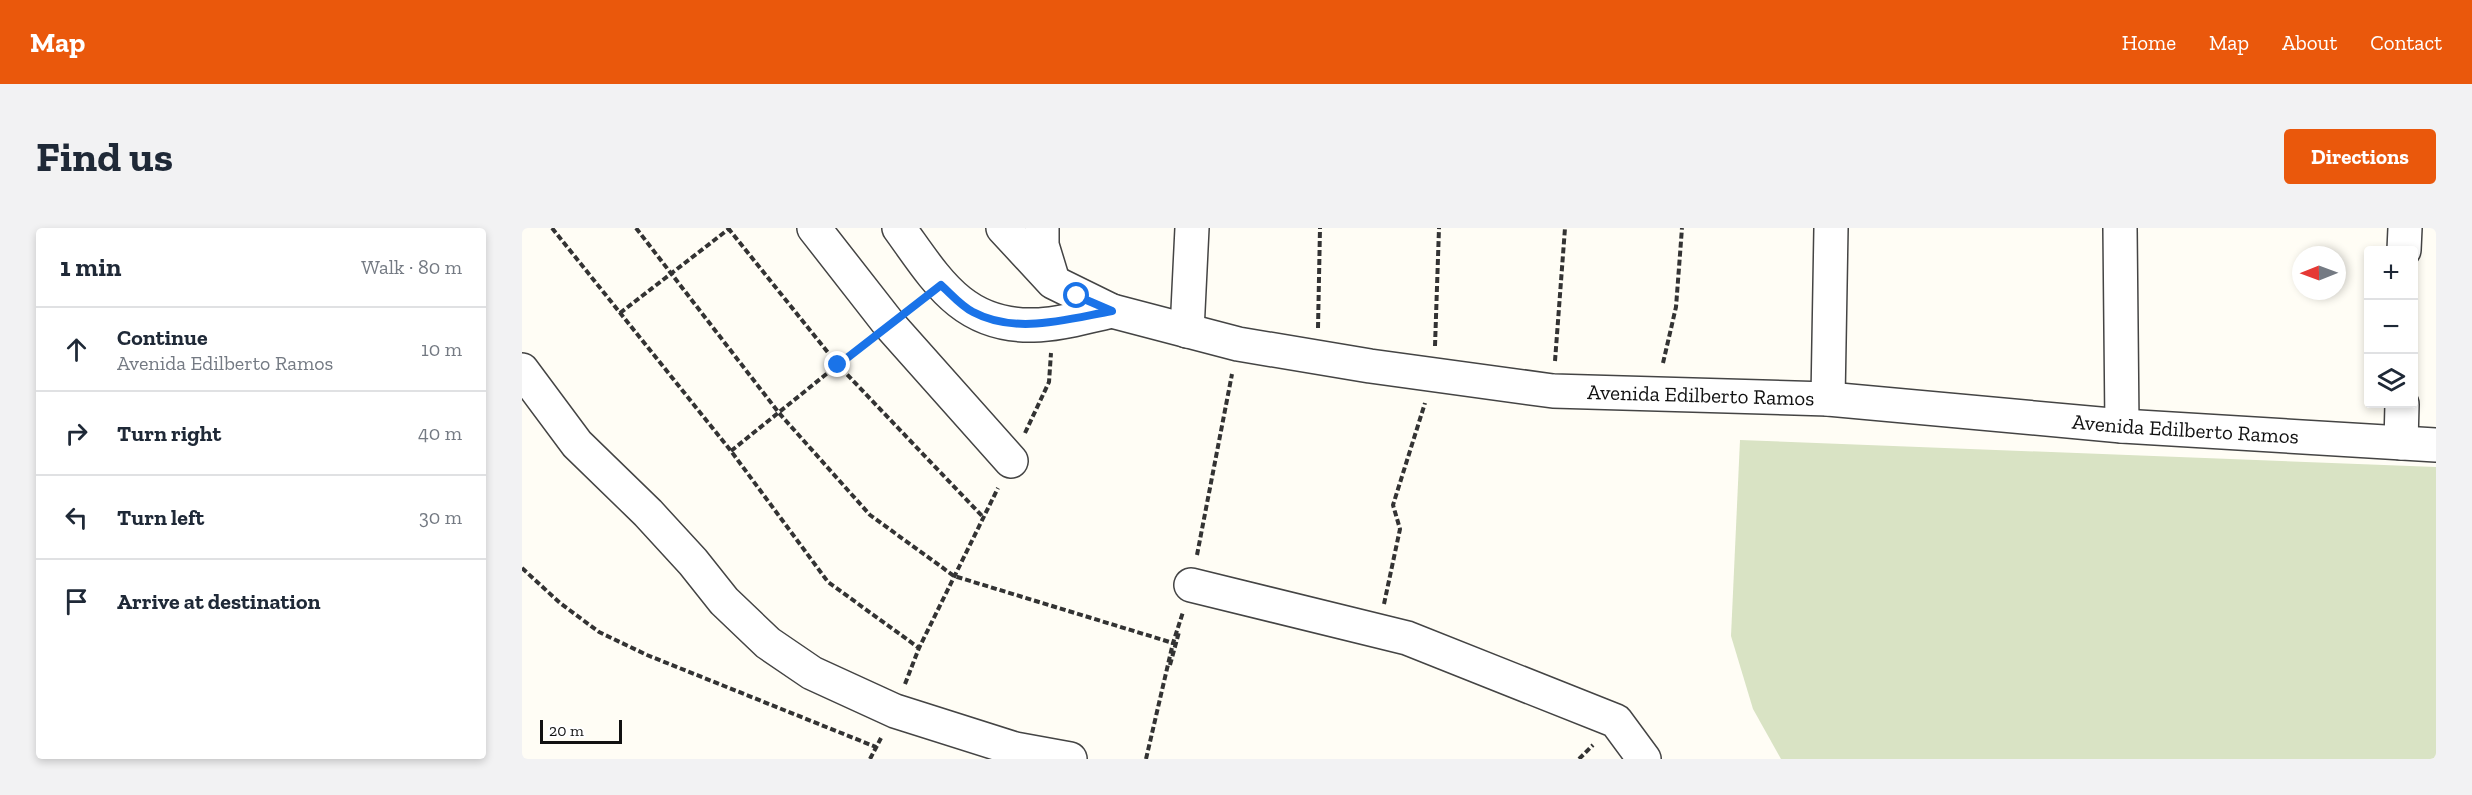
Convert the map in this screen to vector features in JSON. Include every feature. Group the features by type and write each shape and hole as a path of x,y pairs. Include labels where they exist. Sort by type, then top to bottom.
{"street":[{"path":"814,228 889,324 1011,460"},
{"path":"899,228 941,285 972,312 1003,321 1034,325 1112,311"},
{"name":"Avenida Edilberto Ramos","path":"1003,228 1053,282 1112,311 1238,344 1317,355 1370,366 1552,391 1828,399 2122,426 2436,445"},
{"path":"1042,228 1042,245 1053,282"},
{"path":"1186,331 1192,228"},
{"path":"1828,399 1831,228"},
{"path":"2120,228 2122,426"},
{"path":"2404,246 2405,228"},
{"path":"522,370 577,444 648,513 693,562 724,601 768,644 812,673 894,711 1015,748 1070,759"},
{"path":"2401,444 2402,408"},
{"path":"1191,585 1407,638 1616,721 1644,759"}],"path":[{"path":"552,228 731,452 828,582 919,648"},
{"path":"636,228 779,413 870,515 954,576 1173,643"},
{"path":"620,314 729,228 838,365 983,517"},
{"path":"1317,355 1320,228"},
{"path":"1379,631 1400,529 1393,505 1434,374 1439,228"},
{"path":"1552,391 1565,228"},
{"path":"1656,393 1676,307 1682,228"},
{"path":"870,759 894,711 919,648 1049,382 1052,322"},
{"path":"731,452 889,324"},
{"path":"1146,759 1191,585 1238,344"},
{"path":"522,568 560,603 609,636 646,655 876,747"},
{"path":"1146,759 1173,643 1191,585"}],"green space":[{"path":"1740,440 2436,467 2436,759 1781,759 1753,709 1731,636"}],"route":[{"path":"838,365 941,285 972,312 993,320 1034,325 1112,311 1077,296"}]}
